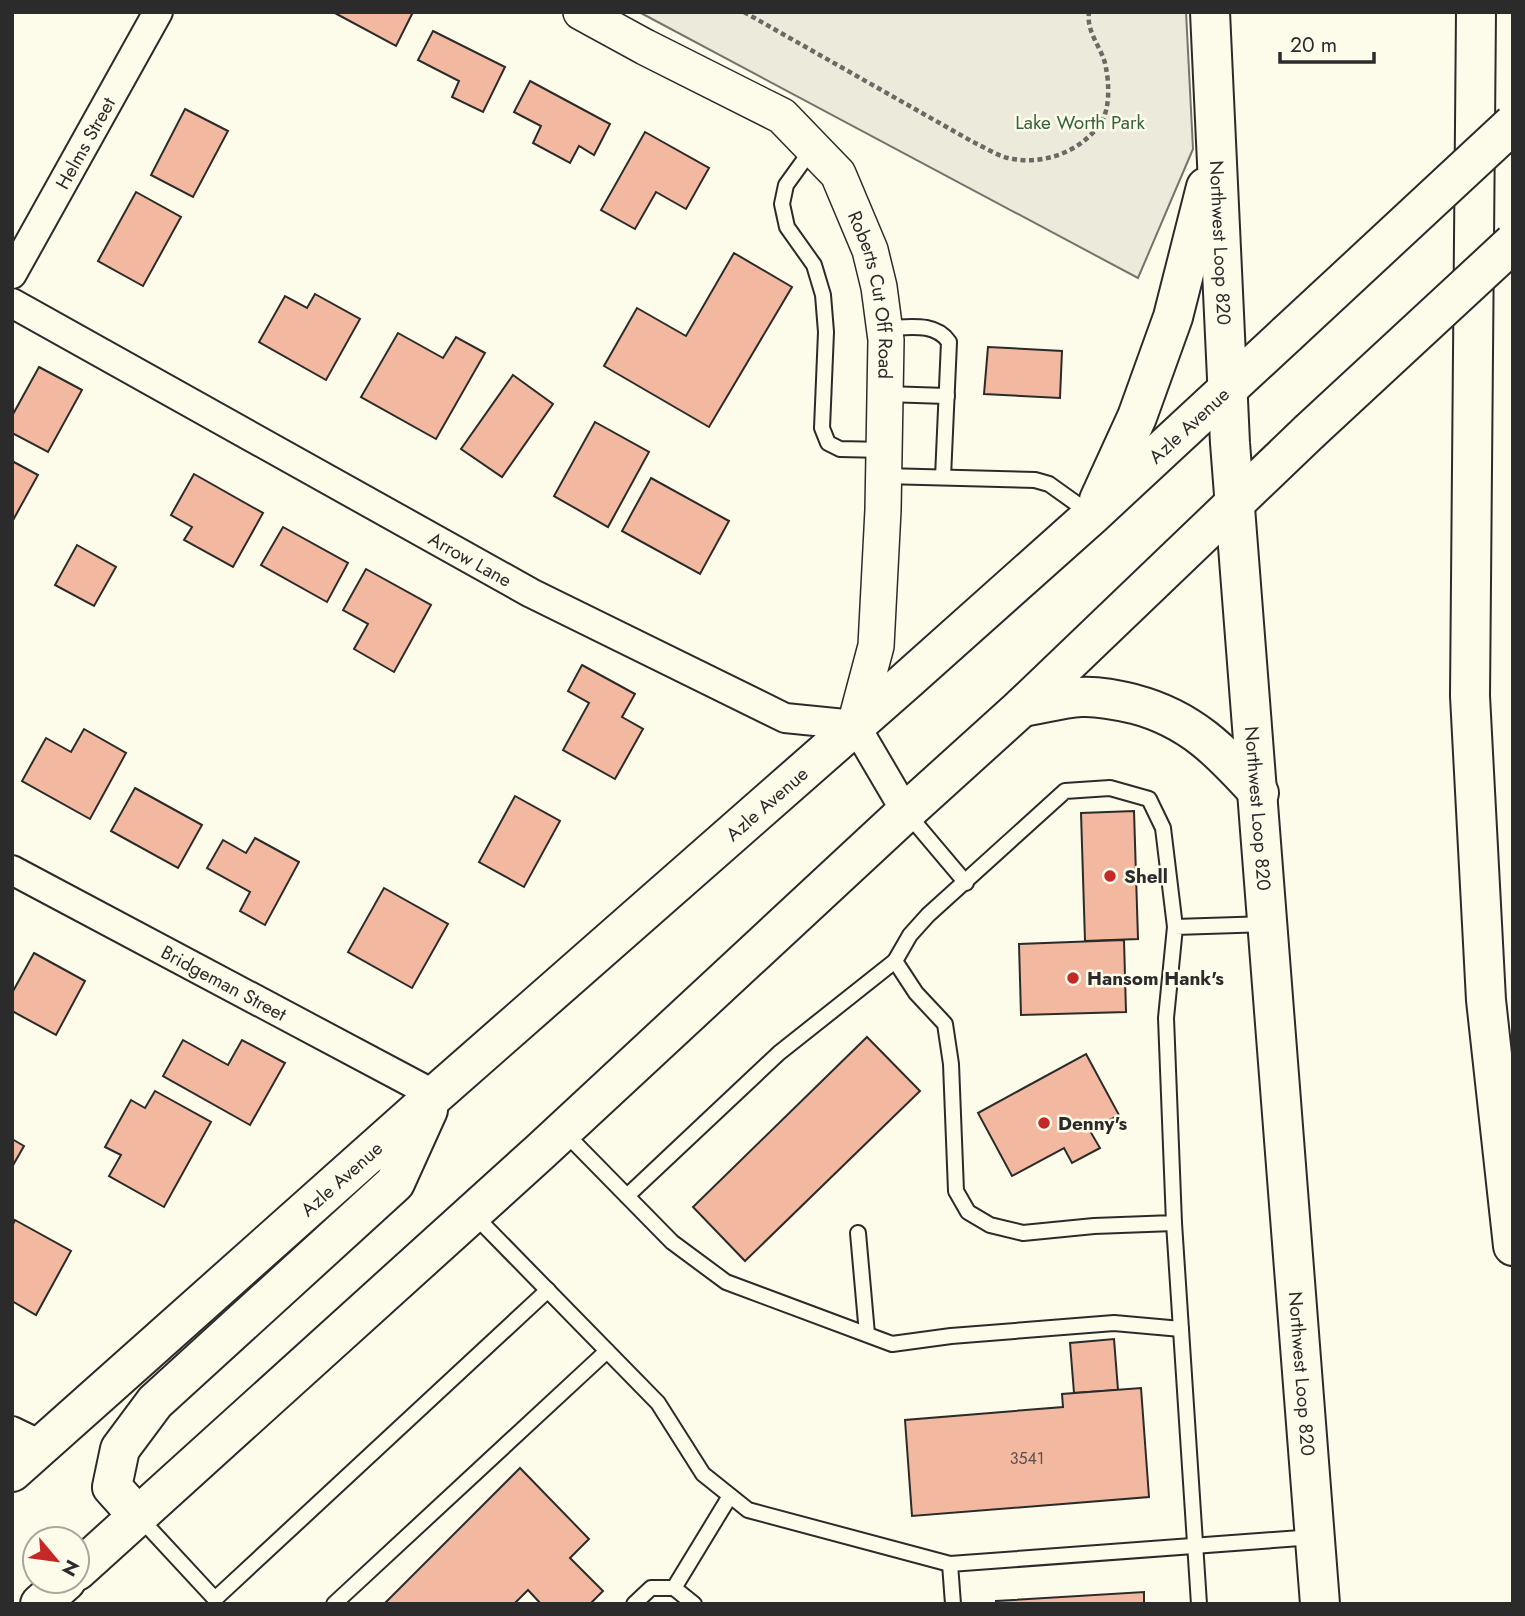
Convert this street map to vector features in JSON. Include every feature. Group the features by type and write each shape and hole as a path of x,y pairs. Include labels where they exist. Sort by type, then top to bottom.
{"main road":[{"name":"Northwest Loop 820","path":"1210,12 1228,390 1320,1604"},
{"path":"1476,12 1470,696 1486,1000 1513,1246"},
{"name":"Azle Avenue","path":"12,1472 27,1438 435,1095 855,725 1092,515 1513,124"},
{"path":"1092,515 1137,416 1173,317 1216,144"},
{"path":"91,1558 563,1131 1023,707 1309,432 1513,243"},
{"path":"1023,707 1081,697 1116,699 1155,710 1205,737 1259,793"},
{"path":"138,1516 112,1487 120,1449 155,1402 395,1183 435,1095"}],"street":[{"name":"Helms Street","path":"12,274 158,12"},
{"name":"Roberts Cut Off Road","path":"581,12 782,116 838,174 870,250 885,328 884,463 876,646 855,725"},
{"name":"Arrow Lane","path":"12,303 531,593 785,718 855,725"},
{"path":"855,725 906,812"},
{"name":"Bridgeman Street","path":"12,870 435,1095"}],"lane":[{"path":"813,147 786,185 782,204 787,228 814,265 823,295 825,332 822,428 828,443 884,463 943,477 992,477 1049,484 1092,515"},
{"path":"885,328 929,327 944,334 949,342 943,477"},
{"path":"885,394 947,397"},
{"path":"627,1196 779,1053 895,961 910,935 928,915 1065,791 1110,788 1149,799 1163,828 1175,927 1166,1017 1174,1223 1199,1604"},
{"path":"906,812 966,883"},
{"path":"1175,927 1269,923"},
{"path":"895,961 916,993 945,1024 951,1064 956,1191 968,1212 990,1225 1023,1233 1094,1226 1174,1223"},
{"path":"563,1131 672,1242 726,1282 892,1344 951,1336 1114,1323 1181,1329"},
{"path":"472,1213 658,1403 703,1474 748,1510 950,1564 1315,1537"},
{"path":"858,1233 867,1334"},
{"path":"138,1516 215,1602 548,1290"},
{"path":"334,1604 607,1351"},
{"path":"674,1588 730,1496"},
{"path":"950,1564 953,1604"},
{"path":"634,1604 651,1588 674,1588 694,1604"}],"path":[{"path":"744,12 973,142 1006,158 1033,161 1060,155 1083,143 1103,119 1108,92 1106,65 1093,41 1089,12"}],"green space":[{"name":"Lake Worth Park","path":"639,12 1186,12 1193,149 1138,278"}],"building":[{"path":"333,12 409,12 412,14 396,46"},
{"path":"433,31 505,67 483,112 452,97 459,81 418,60"},
{"path":"530,81 610,124 594,155 579,146 570,163 533,143 541,126 514,112"},
{"path":"185,109 228,131 193,197 151,175"},
{"path":"645,132 709,168 686,209 656,192 635,229 601,210"},
{"path":"136,192 181,217 143,286 98,261"},
{"path":"734,253 792,287 709,427 604,366 637,308 686,336"},
{"path":"315,294 360,319 326,380 259,342 285,296 307,308"},
{"path":"398,333 443,358 456,337 485,353 436,439 361,397"},
{"path":"988,347 1062,351 1060,398 984,394"},
{"path":"39,367 82,390 48,452 12,433 12,416"},
{"path":"513,375 553,404 502,477 461,449"},
{"path":"595,422 649,452 608,527 554,496"},
{"path":"12,461 38,475 12,522"},
{"path":"194,474 263,513 233,567 184,540 192,527 171,515"},
{"path":"651,478 729,521 700,574 622,531"},
{"path":"283,527 348,563 327,602 261,565"},
{"path":"77,545 116,567 94,606 55,585"},
{"path":"366,569 431,605 394,672 354,649 368,624 343,610"},
{"path":"582,665 635,694 622,717 643,729 615,779 563,750 589,703 568,691"},
{"path":"84,729 126,753 90,819 22,781 46,738 71,752"},
{"path":"135,788 202,825 178,868 111,831"},
{"path":"515,796 560,821 524,887 479,862"},
{"name":"Shell","path":"1134,811 1138,939 1085,941 1081,813"},
{"path":"255,838 299,862 265,925 240,911 250,892 207,868 223,840 246,853"},
{"path":"384,888 448,924 412,988 348,952"},
{"name":"Hansom Hank's","path":"1124,940 1126,1012 1021,1015 1019,944"},
{"path":"34,953 85,981 56,1035 12,1011 12,993"},
{"path":"867,1037 920,1091 745,1261 693,1207"},
{"path":"183,1040 228,1065 242,1040 285,1063 250,1125 163,1076"},
{"name":"Denny's","path":"1086,1054 1119,1115 1090,1131 1100,1148 1072,1163 1064,1148 1012,1176 978,1113"},
{"path":"155,1091 211,1122 164,1207 109,1176 121,1155 105,1147 131,1100 145,1108"},
{"path":"12,1139 24,1146 12,1167"},
{"path":"15,1220 71,1251 36,1315 12,1301 12,1226"},
{"path":"1114,1339 1118,1390 1074,1393 1070,1343"},
{"path":"1141,1388 1149,1497 912,1516 905,1420 1063,1407 1062,1394"},
{"path":"520,1468 589,1539 570,1558 603,1591 590,1604 541,1604 528,1590 514,1604 384,1604"},
{"path":"1144,1592 1144,1604 996,1604 996,1601"}],"place":[{"name":"Shell","path":"1110,876"},
{"name":"Hansom Hank's","path":"1073,978"},
{"name":"Denny's","path":"1044,1123"}]}
